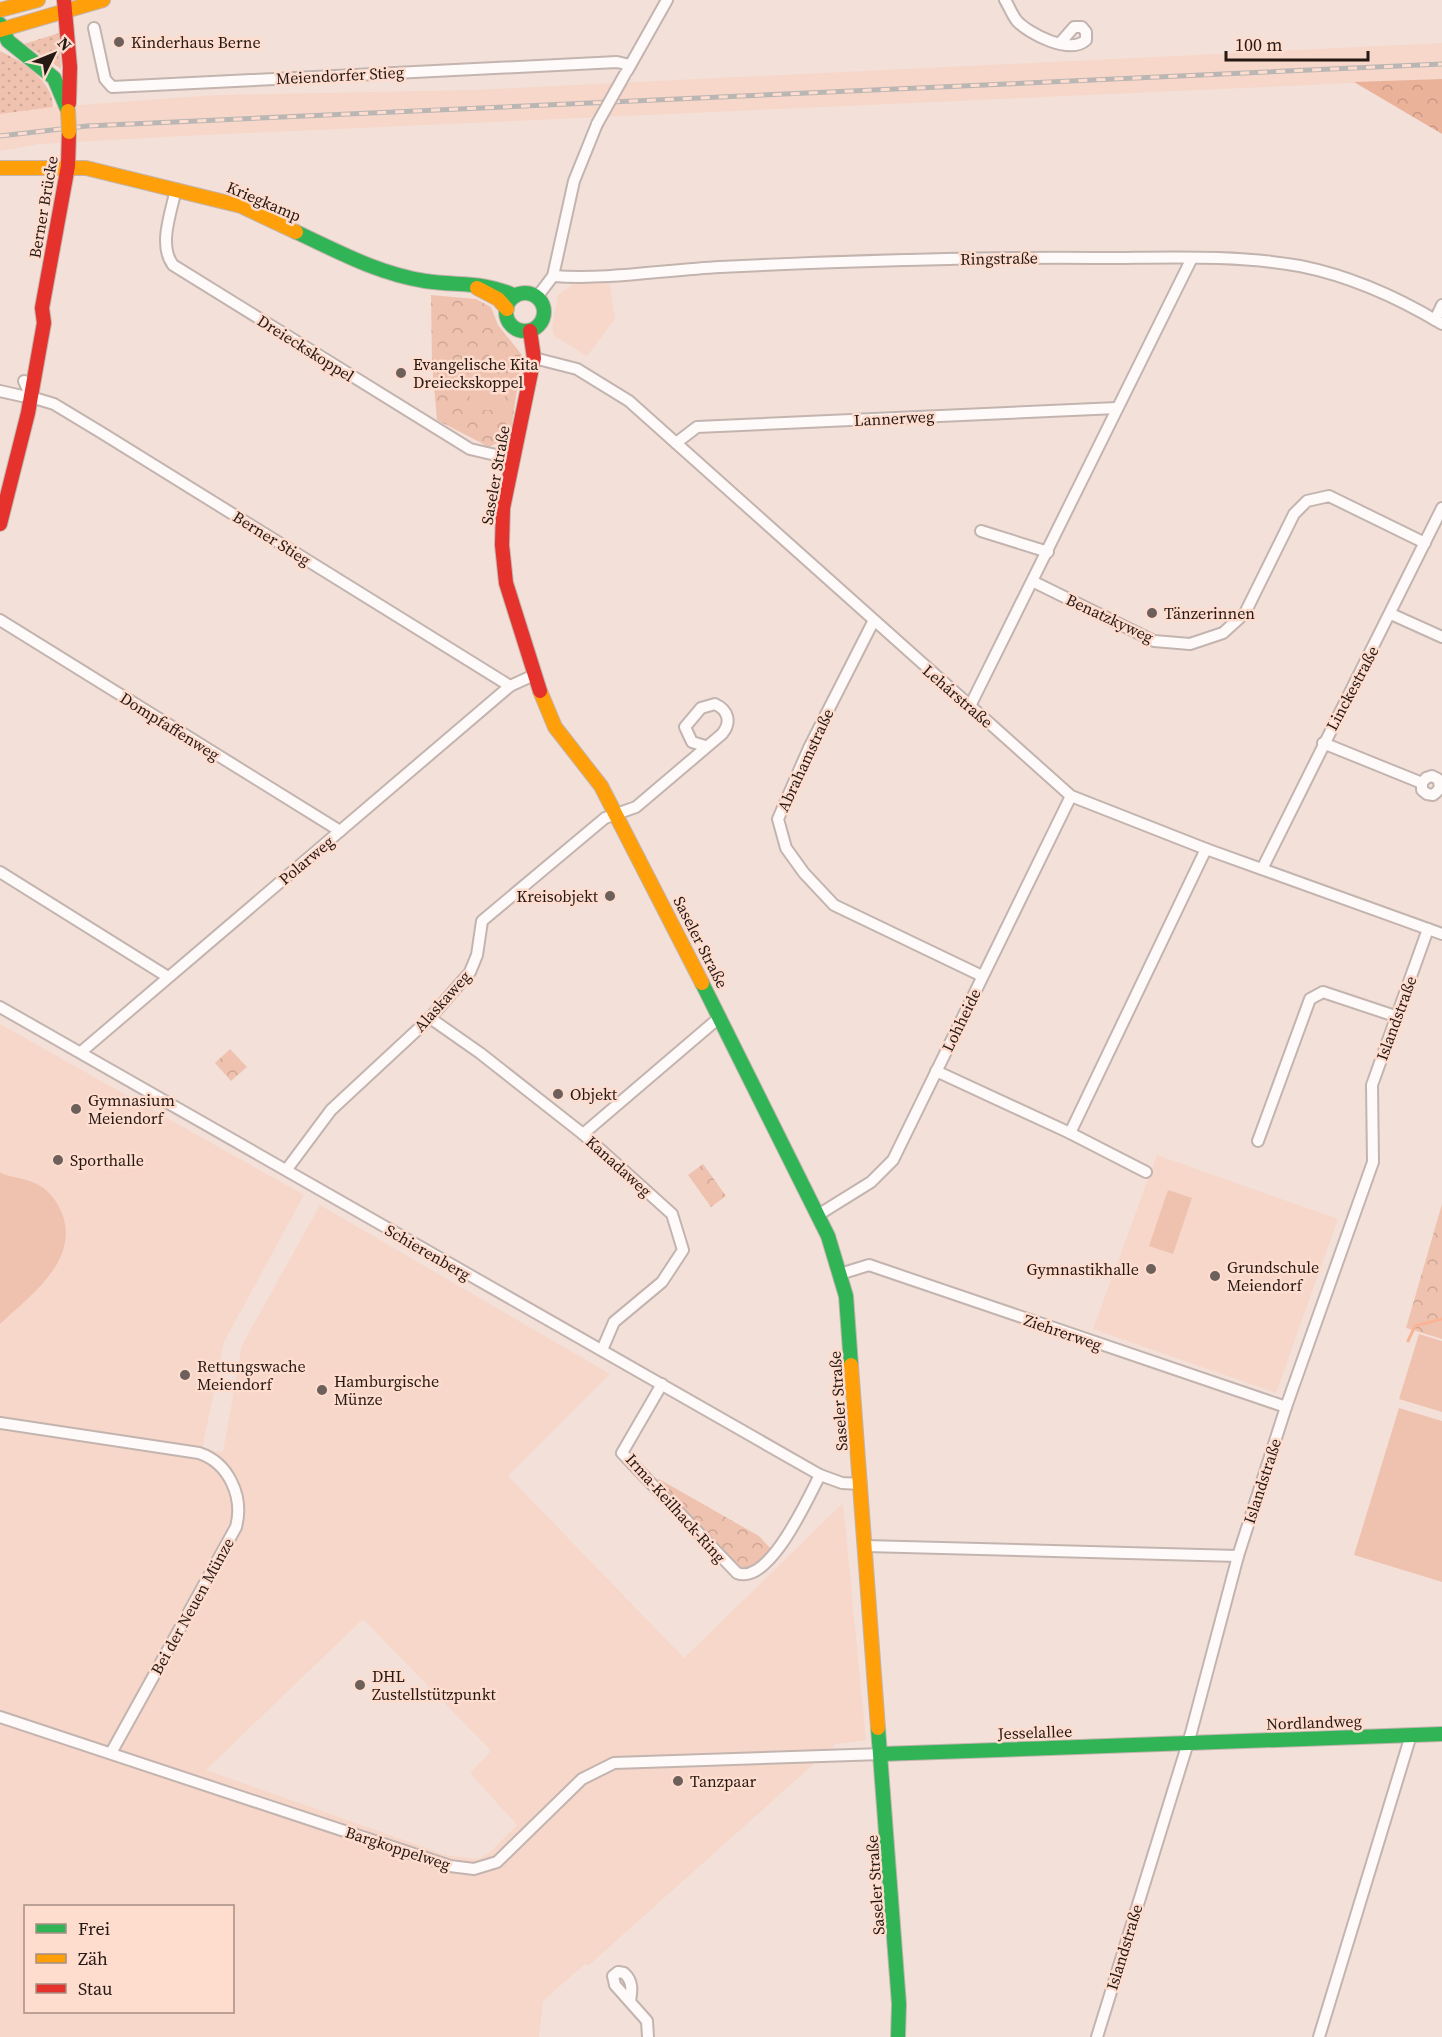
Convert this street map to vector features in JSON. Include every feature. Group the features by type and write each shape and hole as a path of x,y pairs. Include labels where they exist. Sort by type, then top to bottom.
{"street":[{"path":"0,10 38,0"},
{"path":"1,28 65,6 103,0"},
{"path":"537,297 553,276 574,181 597,124 667,0"},
{"path":"1005,0 1017,21 1034,34 1060,43"},
{"name":"Berner Brücke","path":"26,397 24,381 35,321 42,308 68,166 70,67 65,6"},
{"name":"Berner Brücke","path":"1,28 8,41 40,64 54,78 68,111"},
{"name":"Meiendorfer Stieg","path":"94,28 105,79 112,87 617,62 628,70"},
{"name":"Kriegkamp","path":"0,168 68,166 176,189 241,206 376,270 408,278 497,287 515,296"},
{"name":"Dreieckskoppel","path":"176,189 165,243 165,255 173,265 470,449 513,459"},
{"name":"Ringstraße","path":"553,276 590,277 718,267 981,257 1192,258 1301,267 1346,279 1388,295 1438,322 1442,305"},
{"path":"970,706 1034,582 1192,258"},
{"name":"Kriegkamp","path":"472,285 498,299 507,309"},
{"path":"526,293 537,297 543,305 544,315 540,325 530,331 513,326 507,315 507,309 515,296 526,293"},
{"name":"Berner Brücke","path":"26,397 44,323 42,308"},
{"name":"Saseler Straße","path":"530,331 534,358 503,508 502,561 510,601 531,657 541,700 551,720 592,772 616,814 818,1215 840,1274 849,1324 882,1754 899,2004 898,2037"},
{"name":"Lehárstraße","path":"534,358 560,364 596,378 629,401 873,622 1071,796 1206,849 1442,934"},
{"name":"Berner Stieg","path":"0,391 54,404 510,686"},
{"path":"0,524 14,460 20,447 26,397"},
{"name":"Lannerweg","path":"676,443 697,427 1117,408"},
{"name":"Benatzkyweg","path":"1034,582 1154,640 1190,644 1223,633 1245,613 1294,514 1307,501 1329,496 1425,543"},
{"name":"Linckestraße","path":"1262,869 1442,508"},
{"path":"981,531 1048,552"},
{"path":"1391,614 1442,637"},
{"name":"Dompfaffenweg","path":"0,620 340,831"},
{"name":"Abrahamstraße","path":"873,622 809,748 778,819 786,848 804,873 834,904 982,976"},
{"name":"Polarweg","path":"81,1052 510,686 534,675"},
{"path":"1323,743 1422,783"},
{"path":"616,814 636,807 705,746"},
{"name":"Lohheide","path":"818,1215 872,1182 893,1160 1071,796"},
{"name":"Alaskaweg","path":"287,1169 331,1110 430,1018 470,972 477,955 482,921 605,818 616,814"},
{"path":"1070,1133 1206,849"},
{"path":"0,872 168,977"},
{"name":"Islandstraße","path":"1097,2037 1188,1743 1238,1556 1286,1407 1372,1162 1372,1084 1428,929"},
{"path":"1258,1141 1310,999 1323,992 1395,1016"},
{"name":"Schierenberg","path":"0,1007 820,1475 842,1483 861,1485"},
{"path":"583,1134 720,1017"},
{"name":"Kanadaweg","path":"430,1018 480,1053 583,1134 672,1214 682,1250 662,1282 614,1322 602,1350"},
{"path":"936,1071 1070,1133 1146,1172"},
{"name":"Ziehrerweg","path":"840,1274 869,1265 1286,1407"},
{"name":"Irma-Keilhack-Ring","path":"662,1384 622,1453 737,1573 746,1575 756,1571 778,1550 820,1475"},
{"name":"Bei der Neuen Münze","path":"0,1423 199,1453 221,1466 235,1490 238,1510 236,1527 111,1753"},
{"path":"866,1546 1238,1556"},
{"name":"Bargkoppelweg","path":"0,1717 450,1866 474,1869 496,1862 582,1779 614,1763 882,1754"},
{"name":"Nordlandweg","path":"1188,1743 1442,1734"},
{"path":"1319,2037 1411,1736"},
{"name":"Jesselallee","path":"882,1754 1188,1743"},
{"path":"630,2001 647,2021 648,2037"}],"shaded area":[{"path":"1442,43 1442,79 182,136 41,144 0,151 0,114 53,107 215,95 472,90"},
{"path":"609,281 615,319 587,356 554,336 552,327 558,295 573,284"},
{"path":"0,1024 304,1195 224,1342 202,1449 223,1452 242,1345 320,1205 610,1374 508,1476 684,1658 843,1503 866,1740 836,1744 588,1966 585,1964 543,2001 539,2037 0,2037","holes":["363,1619 491,1751 470,1773 517,1825 488,1854 478,1859 446,1855 206,1770"]},
{"name":"Grundschule Meiendorf","path":"1157,1155 1338,1219 1276,1393 1093,1329"}],"green space":[{"path":"59,33 61,69 24,44"},
{"path":"0,51 18,60 42,80 52,98 53,107 0,114"},
{"path":"1442,79 1442,134 1354,82"},
{"path":"431,295 476,299 491,307 498,325 522,355 511,430 508,438 489,447 437,420 432,364"},
{"path":"470,389 505,389 505,410 470,410"},
{"path":"230,1049 247,1067 231,1081 215,1063"},
{"path":"703,1164 726,1196 711,1207 688,1175"},
{"path":"0,1172 37,1184 46,1190 55,1200 63,1216 66,1233 64,1249 48,1277 0,1324"},
{"path":"1168,1190 1192,1198 1173,1254 1149,1246"},
{"path":"1442,1204 1442,1339 1406,1328"},
{"path":"1419,1334 1442,1341 1442,1412 1399,1399"},
{"path":"1399,1408 1442,1421 1442,1582 1354,1555"},
{"path":"659,1479 759,1536 773,1551 754,1568 739,1570 653,1483"}],"waterway":[{"path":"1408,1341 1415,1326 1442,1319"}],"railway":[{"path":"0,136 87,126 1442,64"}],"traffic: fast":[{"path":"0,24 8,41 54,78 68,111"},
{"path":"296,232 359,261 408,278 482,286 515,296"},
{"path":"525,293 538,299 544,312 538,325 525,331 512,325 506,312 512,299 525,293"},
{"path":"702,983 828,1236 846,1296 851,1365"},
{"path":"878,1728 899,2004 898,2037"},
{"path":"882,1754 1442,1734"}],"traffic: slow":[{"path":"0,10 38,0"},
{"path":"0,30 103,0"},
{"path":"68,111 69,132"},
{"path":"0,168 86,168 241,206 296,232"},
{"path":"477,288 498,299 507,309"},
{"path":"540,691 555,727 601,786 702,983"},
{"path":"851,1365 878,1728"}],"traffic: jam":[{"path":"64,0 70,67 69,103"},
{"path":"0,524 28,413 44,323 42,308 68,166 69,132"},
{"path":"530,331 534,358 503,508 502,545 506,583 540,691"}],"place":[{"name":"Kinderhaus Berne","path":"119,42"},
{"name":"Evangelische Kita Dreieckskoppel","path":"401,373"},
{"name":"Tänzerinnen","path":"1152,613"},
{"name":"Kreisobjekt","path":"610,896"},
{"name":"Objekt","path":"558,1094"},
{"name":"Gymnasium Meiendorf","path":"76,1109"},
{"name":"Sporthalle","path":"58,1160"},
{"name":"Gymnastikhalle","path":"1151,1269"},
{"name":"Grundschule Meiendorf","path":"1215,1276"},
{"name":"Rettungswache Meiendorf","path":"185,1375"},
{"name":"Hamburgische Münze","path":"322,1390"},
{"name":"DHL Zustellstützpunkt","path":"360,1685"},
{"name":"Tanzpaar","path":"678,1781"}]}
